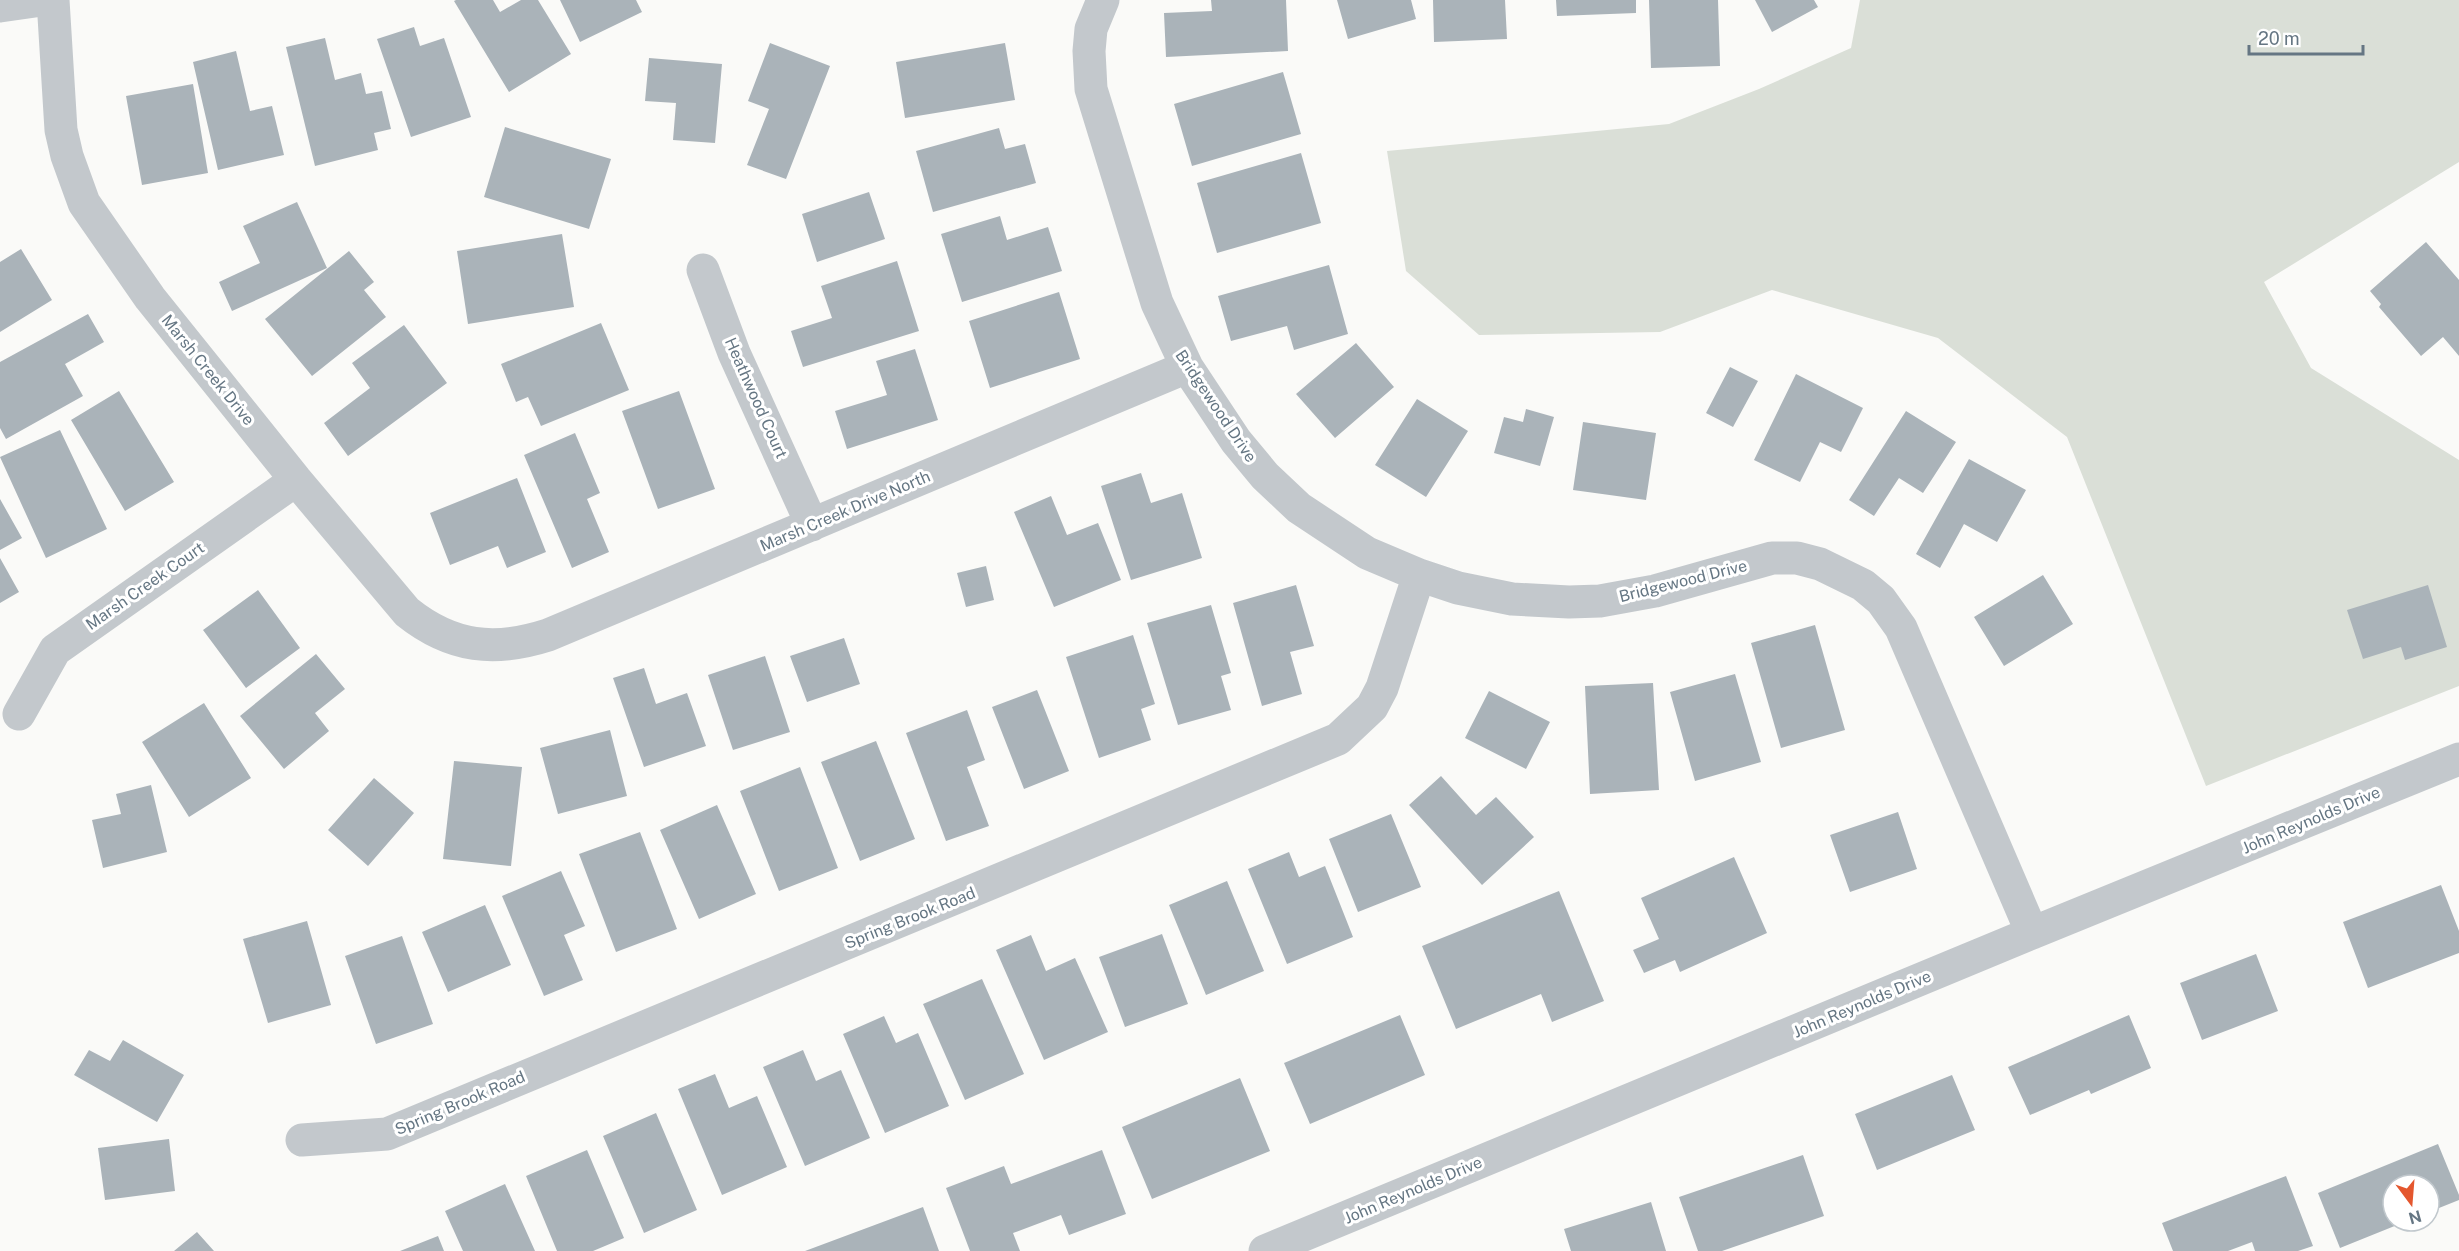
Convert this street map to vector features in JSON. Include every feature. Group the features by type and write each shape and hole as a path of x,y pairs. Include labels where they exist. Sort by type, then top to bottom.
{"street":[{"path":"0,6 42,0"},
{"name":"Marsh Creek Drive","path":"53,0 61,130 67,156 84,203 150,298 296,480 407,612 424,625 459,642 500,646"},
{"name":"Bridgewood Drive","path":"1103,0 1091,29 1089,51 1091,89 1157,303 1187,367 1236,441 1265,476 1299,508 1367,553 1419,575 1458,588 1512,599 1579,602 1654,591 1772,558 1797,558 1820,564 1863,585 1881,600 1901,627 2032,933"},
{"name":"Heathwood Court","path":"703,270 734,353 812,525"},
{"name":"Marsh Creek Drive North","path":"500,646 521,644 548,635 1187,367"},
{"name":"Marsh Creek Court","path":"19,714 56,650 296,480"},
{"name":"Spring Brook Road","path":"302,1140 387,1134 1338,739 1372,707 1382,688 1419,575"},
{"name":"John Reynolds Drive","path":"1265,1251 2032,933 2459,759"}],"shaded area":[{"path":"1860,0 2459,0 2459,162 2264,282 2311,368 2459,460 2459,686 2206,786 2067,437 1938,338 1772,290 1660,332 1479,335 1406,271 1387,151 1669,124 1759,89 1851,48"}],"building":[{"path":"493,0 500,12 521,0 538,0 571,54 509,92 454,1"},
{"path":"560,0 636,0 642,12 580,42"},
{"path":"1211,0 1286,0 1288,51 1166,57 1164,13 1212,11"},
{"path":"1337,0 1411,0 1416,19 1348,39"},
{"path":"1433,0 1505,0 1507,39 1434,42"},
{"path":"1556,0 1636,0 1636,13 1557,16"},
{"path":"1649,0 1718,0 1720,66 1651,68"},
{"path":"1755,0 1814,0 1818,7 1772,32"},
{"path":"414,27 420,46 444,38 471,117 411,137 377,39"},
{"path":"325,38 335,80 361,73 366,94 382,91 391,129 374,133 378,150 315,166 286,47"},
{"path":"770,43 830,66 786,179 747,165 769,109 748,101"},
{"path":"1005,43 1015,100 905,118 896,62"},
{"path":"236,51 250,111 272,106 284,155 218,170 193,62"},
{"path":"649,58 722,64 715,143 673,140 676,103 645,101"},
{"path":"1283,72 1301,134 1192,166 1174,104"},
{"path":"193,84 208,173 142,185 126,96"},
{"path":"505,127 611,159 589,229 484,197"},
{"path":"999,128 1005,149 1025,144 1036,183 933,212 916,151"},
{"path":"1301,153 1321,223 1217,253 1197,183"},
{"path":"869,192 885,239 817,262 802,214"},
{"path":"297,202 327,268 232,311 219,282 260,263 243,226"},
{"path":"1000,216 1007,240 1048,227 1062,271 962,302 941,234"},
{"path":"562,234 574,307 468,324 457,251"},
{"path":"2426,242 2459,280 2459,356 2443,337 2421,356 2379,307 2381,304 2370,291"},
{"path":"21,249 52,300 0,332 0,262"},
{"path":"349,251 374,282 364,290 386,317 312,376 265,319"},
{"path":"897,261 919,331 803,367 791,331 832,318 821,286"},
{"path":"1329,265 1348,334 1294,350 1287,326 1231,341 1218,296"},
{"path":"1059,292 1080,359 990,388 969,321"},
{"path":"88,314 104,342 65,364 83,396 6,439 0,428 0,362"},
{"path":"601,323 629,390 541,426 528,397 516,402 501,364"},
{"path":"404,325 447,383 348,456 324,423 370,388 352,363"},
{"path":"1356,343 1394,387 1335,438 1296,394"},
{"path":"915,349 938,420 847,449 835,411 887,395 876,361"},
{"path":"1730,367 1758,381 1733,427 1706,413"},
{"path":"1796,374 1863,408 1841,452 1820,442 1800,482 1754,460"},
{"path":"119,391 174,482 125,511 71,420"},
{"path":"679,391 715,489 658,509 622,411"},
{"path":"1417,399 1468,431 1426,497 1375,465"},
{"path":"1526,409 1554,417 1540,466 1494,453 1504,417 1523,422"},
{"path":"1906,411 1956,442 1923,493 1899,478 1874,516 1849,500"},
{"path":"1583,422 1656,433 1646,500 1573,490"},
{"path":"60,430 107,529 46,558 0,457"},
{"path":"575,433 600,493 587,499 609,552 572,568 524,455"},
{"path":"1969,459 2026,490 1997,542 1964,524 1940,568 1916,554"},
{"path":"1141,473 1151,503 1182,493 1202,558 1131,580 1101,486"},
{"path":"517,478 546,552 507,568 498,546 450,565 430,513"},
{"path":"1051,496 1067,535 1098,523 1121,580 1054,607 1014,512"},
{"path":"0,499 22,538 0,550"},
{"path":"0,558 19,592 0,603"},
{"path":"986,566 994,600 966,607 957,573"},
{"path":"2043,575 2073,624 2004,666 1974,617"},
{"path":"1296,585 1314,646 1290,652 1302,694 1262,706 1233,603"},
{"path":"2428,585 2447,647 2405,660 2401,647 2363,659 2347,610"},
{"path":"258,590 300,648 246,688 203,630"},
{"path":"1211,605 1231,673 1221,676 1231,710 1178,725 1147,623"},
{"path":"1815,625 1845,730 1781,748 1751,643"},
{"path":"1133,635 1155,704 1141,709 1151,740 1099,758 1066,657"},
{"path":"844,638 860,684 807,702 790,656"},
{"path":"316,654 345,689 315,713 329,731 284,769 240,716"},
{"path":"765,656 790,732 733,750 708,675"},
{"path":"644,668 656,704 687,693 706,746 644,767 613,678"},
{"path":"1735,674 1761,762 1695,781 1670,692"},
{"path":"1653,683 1659,790 1590,794 1585,686"},
{"path":"1037,690 1069,771 1024,789 992,707"},
{"path":"1489,691 1550,722 1526,769 1465,738"},
{"path":"204,703 251,778 189,817 142,742"},
{"path":"967,710 985,760 967,767 989,826 946,841 906,733"},
{"path":"610,730 627,796 558,814 540,748"},
{"path":"876,741 915,839 860,861 821,762"},
{"path":"454,761 522,767 511,866 443,859"},
{"path":"800,767 838,868 779,891 740,791"},
{"path":"1441,776 1476,815 1496,797 1534,837 1482,885 1409,805"},
{"path":"374,778 414,813 368,866 328,830"},
{"path":"151,785 167,852 103,868 92,820 121,814 116,794"},
{"path":"717,805 756,894 699,919 660,830"},
{"path":"1898,812 1917,869 1850,892 1830,835"},
{"path":"1391,814 1421,887 1358,912 1329,839"},
{"path":"640,832 677,929 616,952 579,854"},
{"path":"1289,852 1299,877 1325,866 1353,937 1287,964 1248,869"},
{"path":"1734,857 1767,933 1680,972 1675,960 1644,973 1633,950 1659,939 1641,898"},
{"path":"561,871 585,926 564,935 583,980 544,996 502,896"},
{"path":"1227,881 1264,971 1206,995 1169,905"},
{"path":"2441,885 2459,931 2459,953 2368,988 2343,922"},
{"path":"1559,891 1604,1001 1552,1022 1541,994 1456,1029 1422,946"},
{"path":"485,905 511,965 448,992 422,932"},
{"path":"307,921 331,1005 268,1023 243,939"},
{"path":"1162,934 1188,1004 1125,1027 1099,957"},
{"path":"1031,935 1046,971 1075,958 1108,1032 1044,1060 996,950"},
{"path":"402,936 433,1024 376,1044 345,956"},
{"path":"2256,954 2278,1011 2202,1040 2180,983"},
{"path":"982,979 1024,1074 965,1100 923,1004"},
{"path":"1400,1015 1425,1075 1310,1124 1284,1063"},
{"path":"2129,1015 2151,1068 2091,1094 2089,1090 2030,1115 2008,1067"},
{"path":"884,1016 896,1043 918,1033 949,1106 885,1133 843,1034"},
{"path":"123,1040 184,1075 157,1122 74,1075 89,1050 110,1061"},
{"path":"803,1050 816,1081 841,1070 870,1138 805,1166 763,1067"},
{"path":"715,1074 729,1108 757,1096 787,1167 722,1195 678,1089"},
{"path":"1952,1075 1975,1130 1877,1170 1855,1114"},
{"path":"1240,1078 1270,1151 1152,1199 1122,1127"},
{"path":"656,1113 697,1210 644,1233 603,1136"},
{"path":"169,1139 175,1191 105,1200 98,1148"},
{"path":"2438,1144 2459,1200 2441,1207 2441,1173 2381,1173 2381,1231 2340,1248 2318,1193"},
{"path":"587,1150 624,1238 593,1251 557,1251 526,1176"},
{"path":"1102,1150 1126,1214 1069,1235 1061,1215 1013,1233 1020,1251 970,1251 946,1188 1004,1166 1011,1184"},
{"path":"1803,1155 1824,1216 1722,1251 1698,1251 1679,1197"},
{"path":"2286,1176 2313,1246 2298,1251 2255,1251 2252,1242 2228,1251 2173,1251 2162,1223"},
{"path":"505,1184 535,1251 463,1251 445,1211"},
{"path":"1651,1202 1666,1251 1571,1251 1564,1229"},
{"path":"923,1207 939,1251 805,1251"},
{"path":"197,1232 214,1251 174,1251"},
{"path":"438,1236 444,1251 400,1251"}]}
